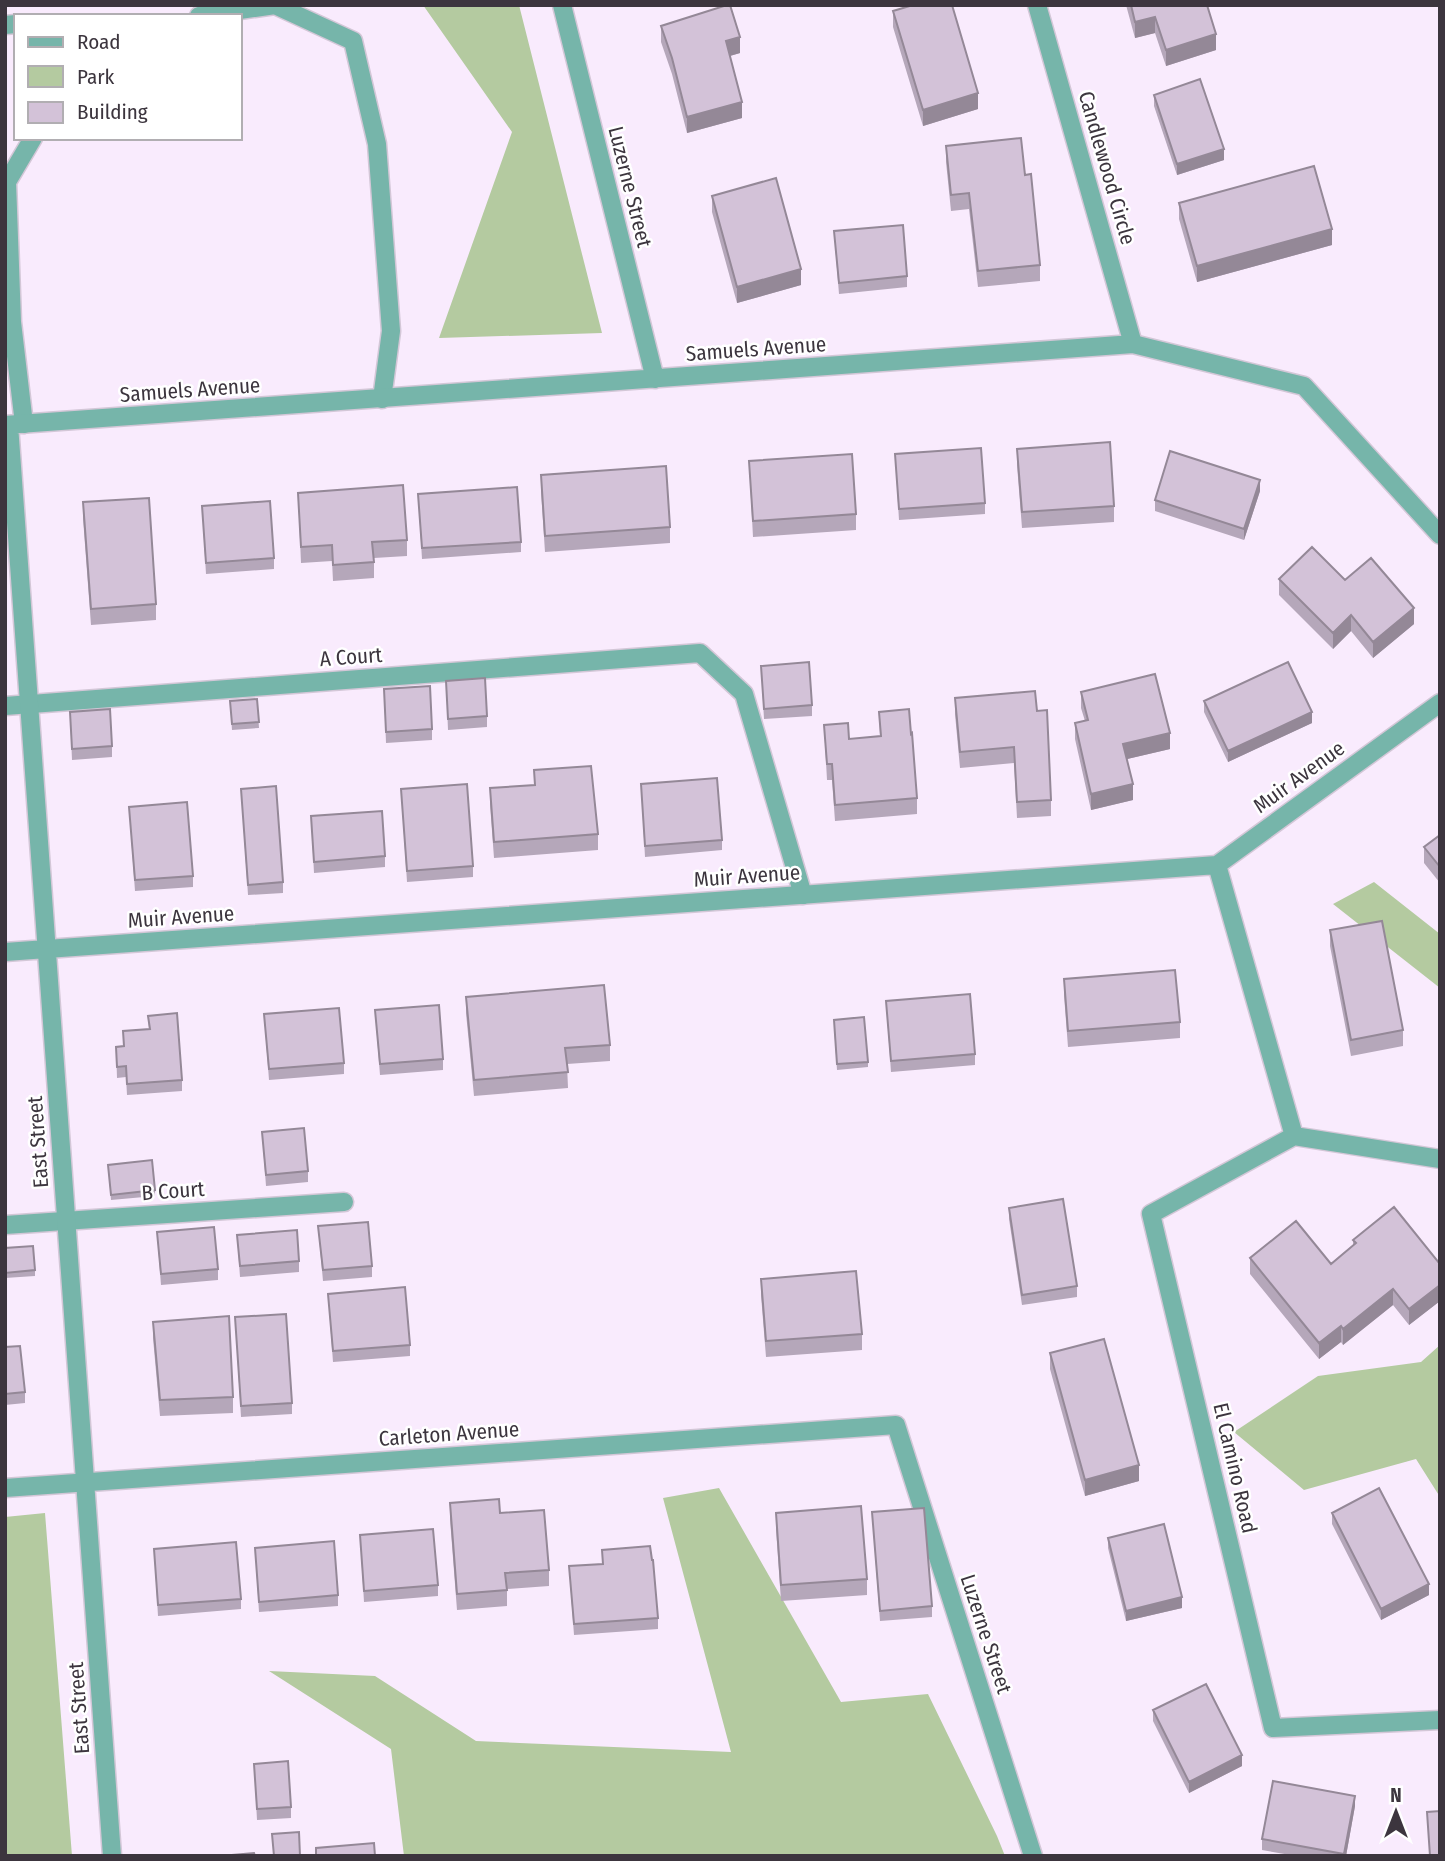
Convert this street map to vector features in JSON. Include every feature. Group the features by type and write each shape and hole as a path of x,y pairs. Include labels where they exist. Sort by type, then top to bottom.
{"street":[{"path":"214,14 275,5 352,41 377,144 391,331 382,399"},
{"name":"Luzerne Street","path":"562,5 655,379"},
{"name":"Candlewood Circle","path":"1037,5 1133,344"},
{"name":"East Street","path":"32,140 7,182 13,425 29,704 112,1856"},
{"name":"Samuels Avenue","path":"13,425 1133,344 1304,386 1440,535"},
{"name":"A Court","path":"5,706 700,653 744,694 803,895"},
{"name":"Muir Avenue","path":"5,952 1217,865 1440,703"},
{"path":"1217,865 1294,1136 1440,1159"},
{"name":"El Camino Road","path":"1294,1136 1151,1214 1273,1728 1440,1720"},
{"name":"B Court","path":"5,1225 344,1202"},
{"name":"Luzerne Street","path":"896,1425 1033,1856"},
{"name":"Carleton Avenue","path":"5,1488 896,1425"}],"green space":[{"path":"423,5 519,5 602,333 439,338 512,132"},
{"path":"1374,882 1440,934 1440,988 1333,904"},
{"path":"1440,1345 1440,1497 1416,1459 1304,1490 1234,1432 1318,1376 1421,1362"},
{"path":"719,1488 841,1702 928,1694 1005,1856 404,1856 391,1749 269,1671 375,1676 476,1741 731,1752 663,1498"},
{"path":"45,1513 72,1856 5,1856 5,1517"}],"building":[{"path":"730,5 740,37 726,41 742,102 687,117 661,26"},
{"path":"913,5 952,5 978,93 923,110 893,11"},
{"path":"1131,5 1207,5 1216,34 1166,50 1155,17 1135,22"},
{"path":"1200,79 1224,149 1177,164 1154,95"},
{"path":"1021,138 1025,175 1031,174 1040,265 978,271 969,193 951,195 946,146"},
{"path":"1314,166 1332,229 1197,266 1179,203"},
{"path":"776,178 801,269 737,287 712,196"},
{"path":"903,225 907,276 839,283 834,231"},
{"path":"1110,442 1114,506 1022,512 1017,449"},
{"path":"981,448 985,503 899,509 895,454"},
{"path":"1170,451 1260,480 1244,529 1155,500"},
{"path":"852,454 856,514 753,521 749,461"},
{"path":"666,466 670,527 545,536 541,475"},
{"path":"403,485 407,540 372,542 374,562 333,565 332,545 301,547 298,493"},
{"path":"517,487 521,542 422,548 418,494"},
{"path":"149,498 156,604 91,609 83,502"},
{"path":"270,501 274,558 206,563 202,506"},
{"path":"1312,547 1345,580 1371,558 1414,608 1373,642 1351,615 1333,633 1279,579"},
{"path":"809,662 812,705 764,709 761,666"},
{"path":"1288,662 1312,712 1228,751 1204,701"},
{"path":"1155,674 1170,733 1123,744 1133,784 1091,794 1075,723 1088,720 1081,692"},
{"path":"485,678 487,716 448,719 446,681"},
{"path":"430,686 432,729 386,732 384,689"},
{"path":"1035,691 1037,711 1047,710 1051,800 1017,802 1014,747 960,752 955,698"},
{"path":"257,699 259,722 232,724 230,701"},
{"path":"110,709 112,746 72,749 70,712"},
{"path":"909,709 917,798 835,805 832,764 827,764 824,725 848,723 849,739 881,736 879,712"},
{"path":"591,766 598,834 494,842 490,788 535,785 534,770"},
{"path":"717,778 722,840 645,846 641,784"},
{"path":"467,784 473,866 407,871 401,789"},
{"path":"276,786 283,882 248,885 241,789"},
{"path":"187,802 193,876 135,880 129,807"},
{"path":"382,811 385,856 314,862 311,816"},
{"path":"1440,835 1440,867 1424,847"},
{"path":"1382,921 1403,1030 1351,1040 1330,930"},
{"path":"1175,970 1180,1022 1068,1031 1064,979"},
{"path":"604,985 610,1045 565,1048 568,1072 474,1080 466,997"},
{"path":"970,994 975,1054 891,1061 886,1001"},
{"path":"439,1005 443,1059 380,1064 375,1010"},
{"path":"339,1008 344,1063 269,1069 264,1014"},
{"path":"177,1013 182,1080 127,1084 126,1066 117,1067 116,1047 124,1046 123,1031 150,1029 148,1016"},
{"path":"864,1017 868,1062 837,1064 834,1020"},
{"path":"304,1128 308,1171 266,1175 262,1132"},
{"path":"152,1160 155,1190 111,1195 108,1165"},
{"path":"1063,1199 1077,1286 1022,1295 1009,1208"},
{"path":"1394,1207 1440,1264 1440,1285 1409,1309 1393,1289 1343,1329 1341,1326 1319,1343 1250,1258 1296,1221 1331,1264 1356,1243 1353,1240"},
{"path":"368,1222 372,1266 323,1270 318,1226"},
{"path":"214,1227 218,1269 161,1274 157,1232"},
{"path":"297,1230 299,1261 240,1266 237,1235"},
{"path":"33,1246 35,1270 5,1273 5,1248"},
{"path":"856,1271 862,1334 766,1341 761,1279"},
{"path":"405,1287 410,1345 333,1351 328,1294"},
{"path":"286,1314 292,1403 241,1406 235,1317"},
{"path":"229,1316 233,1397 160,1400 153,1322"},
{"path":"1104,1339 1139,1465 1085,1480 1050,1353"},
{"path":"20,1346 25,1392 5,1394 5,1347"},
{"path":"1379,1488 1429,1584 1381,1609 1332,1513"},
{"path":"499,1499 500,1513 544,1510 549,1570 505,1573 507,1590 457,1594 450,1503"},
{"path":"861,1506 867,1579 781,1585 776,1513"},
{"path":"924,1508 932,1606 880,1611 872,1512"},
{"path":"1164,1524 1182,1597 1126,1611 1108,1538"},
{"path":"433,1529 438,1585 364,1591 360,1535"},
{"path":"334,1541 338,1595 259,1602 255,1548"},
{"path":"236,1542 241,1599 158,1605 154,1549"},
{"path":"650,1546 658,1618 574,1624 569,1566 603,1564 602,1550"},
{"path":"1206,1684 1242,1755 1189,1782 1153,1710"},
{"path":"288,1761 291,1807 257,1809 254,1764"},
{"path":"1273,1781 1355,1796 1344,1854 1262,1839"},
{"path":"1440,1811 1440,1856 1430,1856 1427,1812"},
{"path":"299,1832 300,1856 274,1856 272,1834"},
{"path":"374,1843 375,1856 316,1856 316,1848"},
{"path":"254,1853 255,1856 220,1856"}]}
